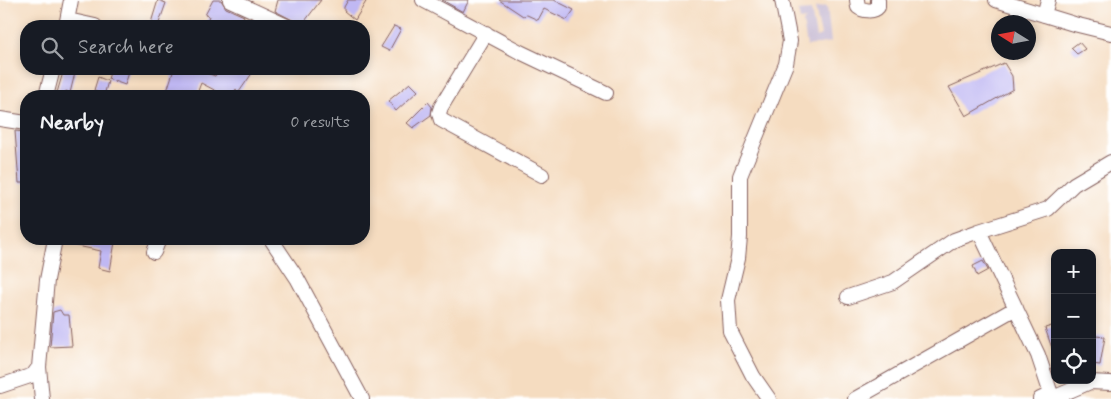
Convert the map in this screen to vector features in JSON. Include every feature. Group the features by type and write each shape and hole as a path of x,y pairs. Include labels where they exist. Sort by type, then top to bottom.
{"street":[{"path":"68,20 71,0"},
{"path":"230,0 273,20"},
{"path":"423,0 520,52 606,93"},
{"path":"769,399 753,376 730,331 728,300 738,258 740,176 786,64 790,41 782,0"},
{"path":"856,0 861,10 872,11 878,6 878,0"},
{"path":"996,0 1111,33"},
{"path":"1044,15 1048,0"},
{"path":"486,33 441,107 439,113 441,120 542,176"},
{"path":"48,90 51,75"},
{"path":"0,119 20,122"},
{"path":"848,297 893,282 954,240 1048,209 1074,184 1111,162"},
{"path":"979,231 1038,355 1050,397 1090,382 1111,383"},
{"path":"42,399 39,367 47,280 54,245"},
{"path":"154,252 157,245"},
{"path":"275,245 297,278 362,399"},
{"path":"854,399 1016,308"},
{"path":"0,386 33,375 39,367"}],"shaded area":[{"path":"827,6 831,42 807,46 803,22 806,19 800,20 798,11 811,10 816,37 821,35 815,8"}],"building":[{"path":"158,0 166,3 160,20 152,20"},
{"path":"213,0 221,0 226,8 244,16 242,20 207,20 209,16 205,15"},
{"path":"278,0 321,0 306,20 292,20 275,11"},
{"path":"348,0 367,0 355,20 344,11"},
{"path":"442,0 469,0 463,12"},
{"path":"499,0 554,0 574,10 567,20 544,9 538,20 527,15 523,16"},
{"path":"394,26 401,29 389,51 381,47"},
{"path":"1079,42 1085,49 1077,54 1071,48"},
{"path":"1004,63 1012,76 1013,89 966,116 949,87"},
{"path":"62,75 74,75 71,90 58,90"},
{"path":"109,75 128,75 125,85 108,79"},
{"path":"172,75 251,75 240,90 214,90 201,83 198,90 167,90"},
{"path":"98,77 108,81 106,90 94,90"},
{"path":"410,83 418,91 396,111 388,101"},
{"path":"428,102 432,107 431,115 413,128 407,123"},
{"path":"15,131 20,131 19,183"},
{"path":"72,245 114,245 110,271 98,268 101,251"},
{"path":"983,261 988,270 977,276 973,266"},
{"path":"60,310 63,315 69,315 72,346 50,347 53,312"},
{"path":"1051,326 1051,345 1045,328"},
{"path":"1096,336 1105,337 1100,365 1096,364"}]}
